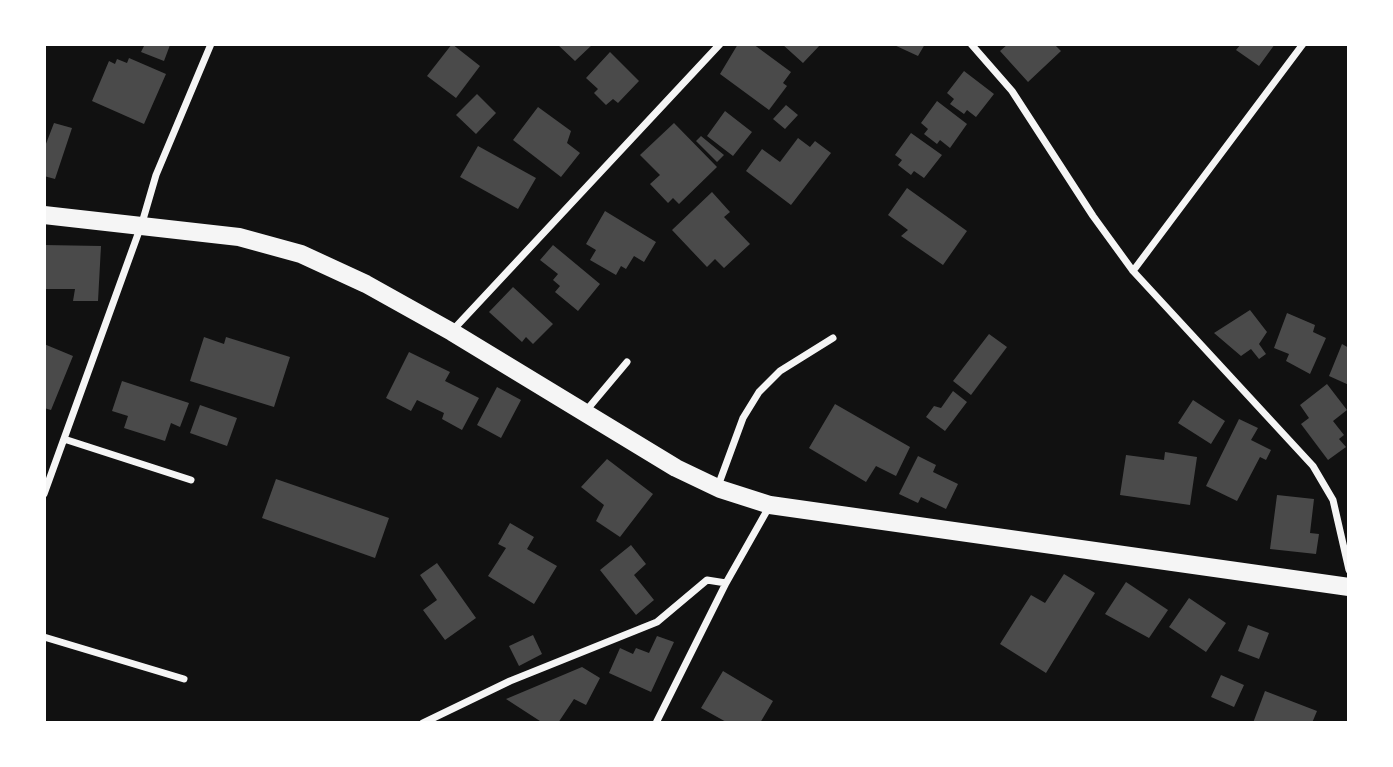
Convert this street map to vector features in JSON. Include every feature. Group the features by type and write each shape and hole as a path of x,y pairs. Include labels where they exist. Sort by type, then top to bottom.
{"main road":[{"path":"44,215 142,223 239,237 301,254 366,284 452,332 676,468 718,488 770,505 1349,587"}],"street":[{"path":"44,494 142,223 156,176 208,44"},
{"path":"452,332 720,44"},
{"path":"971,44 1012,91 1093,216 1133,271 1313,466 1333,500 1349,570"},
{"path":"1133,271 1303,44"},
{"path":"718,488 743,418 759,392 780,371 833,338"},
{"path":"584,413 627,362"},
{"path":"64,439 191,480"},
{"path":"656,723 726,583 770,505"},
{"path":"423,723 510,681 657,622 707,580 726,583"},
{"path":"44,637 184,679"}],"building":[{"path":"145,44 170,45 164,61 141,52"},
{"path":"452,44 480,66 456,98 427,76"},
{"path":"557,44 593,44 575,61"},
{"path":"738,44 753,44 791,72 783,83 787,86 769,110 720,74"},
{"path":"782,44 821,44 803,63"},
{"path":"892,44 925,44 918,56"},
{"path":"1008,44 1054,44 1061,51 1028,82 1000,51"},
{"path":"1241,44 1275,44 1259,66 1236,50"},
{"path":"610,52 639,81 618,103 613,99 606,105 594,93 598,89 586,78"},
{"path":"129,58 166,74 144,124 92,101 109,61 115,64 117,59 127,63"},
{"path":"964,71 994,94 976,117 967,110 964,114 950,104 954,99 947,93"},
{"path":"477,94 496,113 476,134 456,115"},
{"path":"937,101 967,124 950,148 940,140 937,144 924,134 928,129 921,123"},
{"path":"786,105 798,115 785,129 773,119"},
{"path":"538,107 571,131 567,143 580,153 561,177 513,140"},
{"path":"725,111 752,132 733,156 707,136"},
{"path":"54,123 72,128 55,179 44,176 44,149"},
{"path":"674,123 717,167 679,204 673,198 668,203 650,184 660,175 640,155"},
{"path":"911,133 942,155 924,178 914,171 911,175 898,165 902,160 895,155"},
{"path":"701,136 724,155 717,162 696,141"},
{"path":"798,138 810,147 815,141 831,153 791,205 746,171 762,149 780,162"},
{"path":"478,146 536,178 518,209 460,177"},
{"path":"907,188 967,231 943,265 901,236 908,230 888,215"},
{"path":"712,192 730,212 724,217 750,244 724,268 715,259 707,267 672,230"},
{"path":"605,211 656,242 644,262 634,256 626,269 621,266 616,275 590,260 596,250 586,244"},
{"path":"44,245 101,246 98,301 73,301 75,289 44,289"},
{"path":"553,245 600,284 578,311 555,292 560,286 553,280 558,274 540,260"},
{"path":"513,287 553,324 533,344 526,337 522,342 489,312"},
{"path":"1250,310 1267,332 1259,344 1266,354 1259,359 1251,349 1241,356 1214,333"},
{"path":"1287,313 1315,325 1313,332 1326,338 1310,374 1286,361 1289,354 1274,348"},
{"path":"989,334 1007,347 971,395 953,381"},
{"path":"204,337 224,344 226,337 290,357 274,407 190,381"},
{"path":"44,344 73,356 51,410 44,408"},
{"path":"1342,344 1349,348 1349,385 1329,376"},
{"path":"409,352 450,372 445,381 479,398 462,430 442,419 444,413 417,400 411,411 386,398"},
{"path":"122,381 189,403 180,427 171,423 165,441 124,428 128,416 112,411"},
{"path":"1327,384 1347,410 1333,421 1344,435 1339,439 1346,447 1328,460 1301,424 1309,418 1300,405"},
{"path":"497,387 521,400 501,438 477,425"},
{"path":"953,391 967,402 945,431 926,417 934,406 941,408"},
{"path":"1193,400 1225,421 1211,444 1178,423"},
{"path":"835,404 910,447 896,476 876,466 866,482 809,448"},
{"path":"200,405 237,418 227,446 190,433"},
{"path":"1239,419 1258,428 1251,440 1271,450 1266,460 1260,457 1237,501 1206,486"},
{"path":"1165,452 1197,457 1190,505 1120,495 1126,455 1164,460"},
{"path":"918,456 936,465 933,472 958,484 946,509 921,497 918,503 899,494"},
{"path":"607,459 653,494 620,537 596,521 604,505 581,487"},
{"path":"276,479 389,518 375,558 262,518"},
{"path":"1277,495 1314,499 1310,533 1319,534 1316,554 1270,549"},
{"path":"510,523 534,537 527,549 557,566 534,604 488,576 506,548 498,544"},
{"path":"631,545 646,564 634,575 654,600 636,615 600,570"},
{"path":"437,563 476,618 445,640 423,610 437,600 420,575"},
{"path":"1064,574 1095,593 1046,673 1000,644 1031,595 1045,603"},
{"path":"1126,582 1168,610 1149,638 1105,614"},
{"path":"1189,598 1226,623 1206,652 1169,627"},
{"path":"1248,625 1269,633 1259,659 1238,651"},
{"path":"533,635 542,654 519,666 509,646"},
{"path":"657,636 674,642 651,692 609,673 620,648 633,654 636,648 649,653"},
{"path":"582,667 600,678 586,705 574,699 558,723 543,723 506,699"},
{"path":"723,671 773,701 760,723 728,723 701,708"},
{"path":"1221,675 1244,685 1234,707 1211,697"},
{"path":"1265,691 1317,711 1312,723 1253,723"}]}
